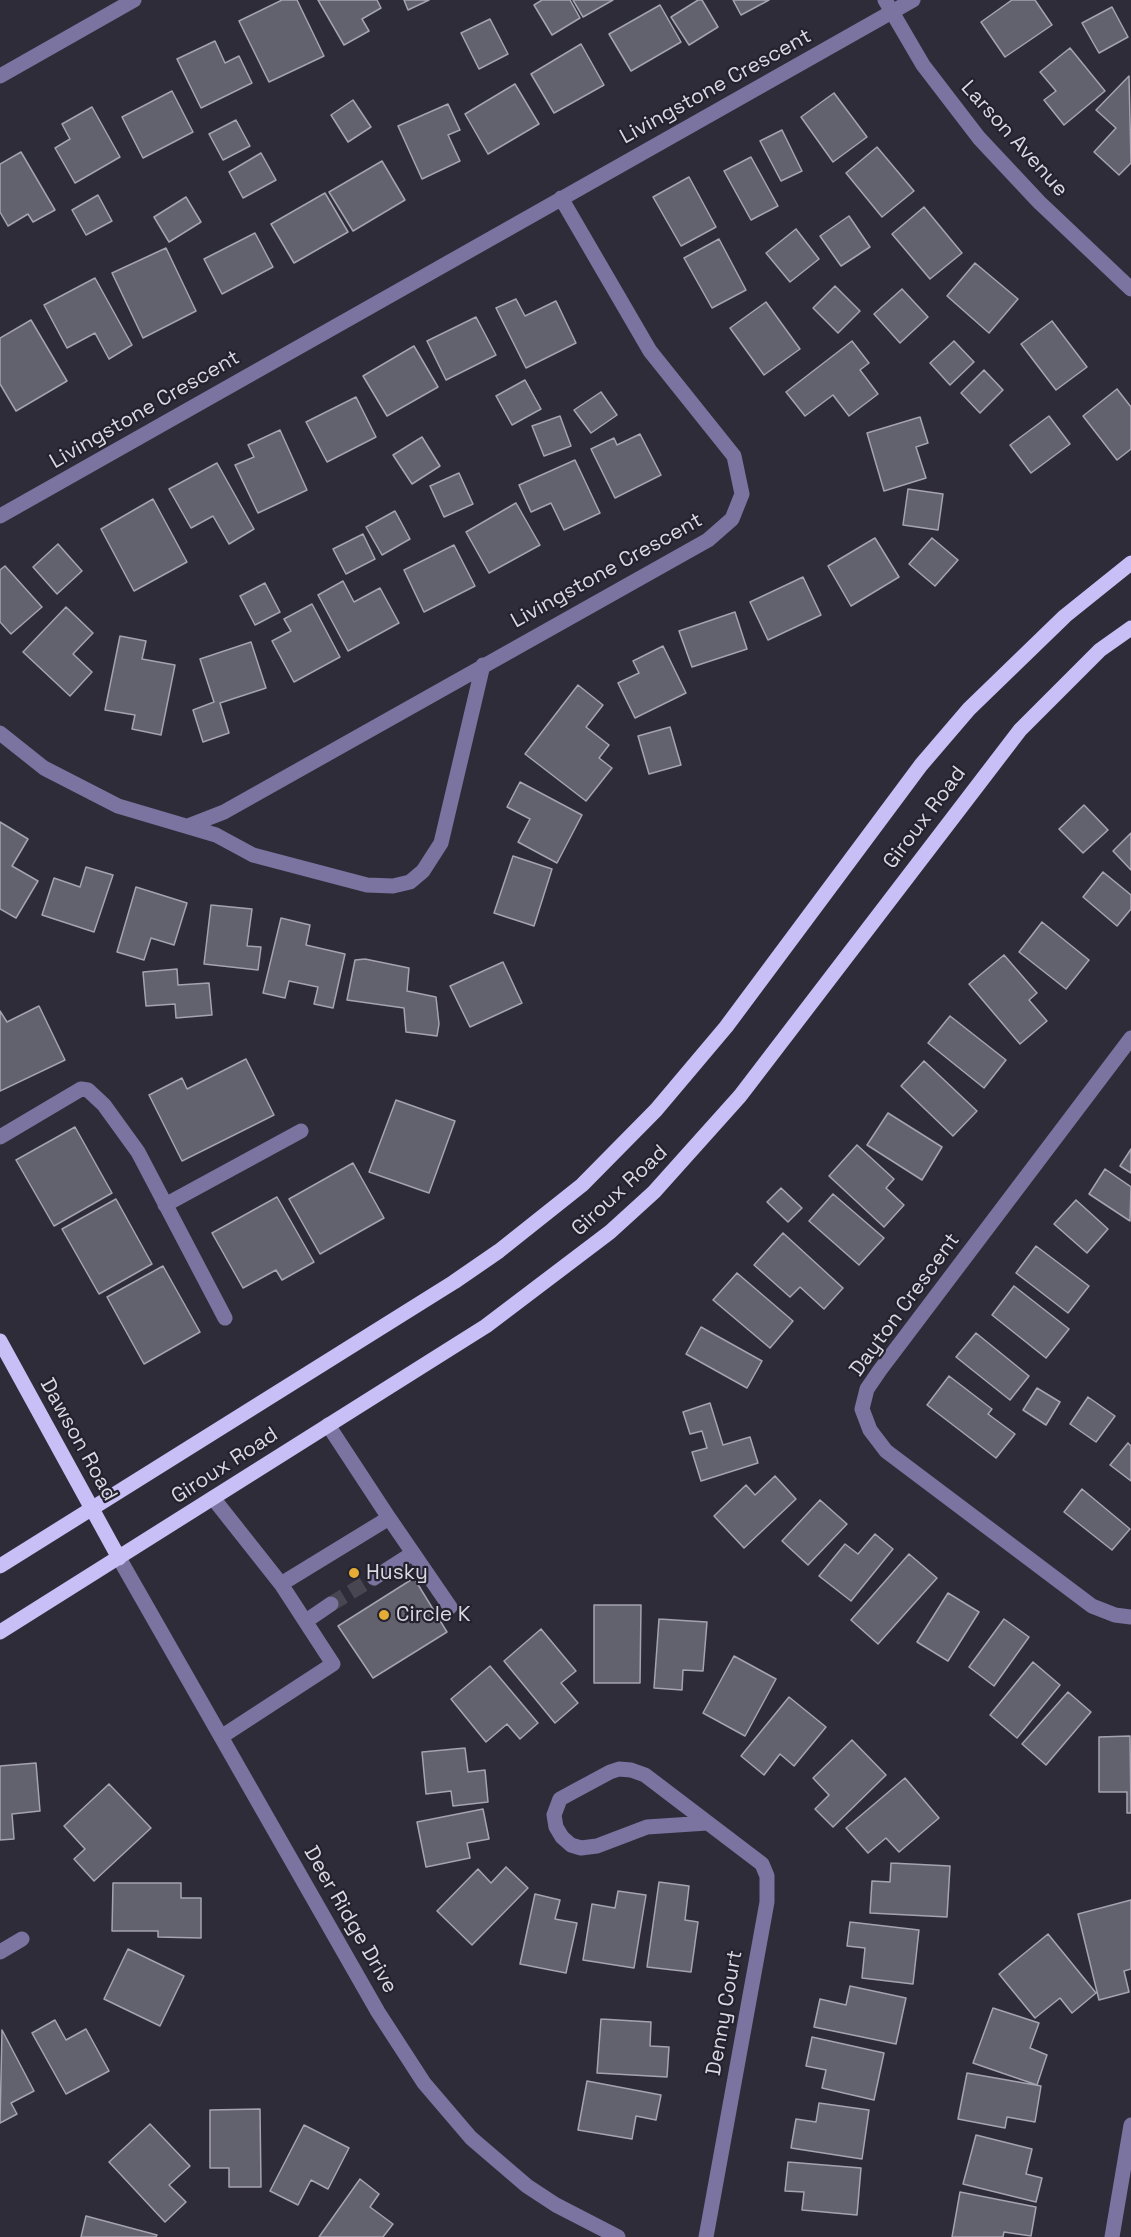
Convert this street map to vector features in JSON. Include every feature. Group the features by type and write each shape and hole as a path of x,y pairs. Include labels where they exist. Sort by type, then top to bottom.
{"main road":[{"name":"Giroux Road","path":"0,1566 454,1282 507,1245 582,1185 656,1110 700,1059 921,765 969,709 1065,616 1131,563"},
{"name":"Giroux Road","path":"0,1632 495,1319 586,1251 654,1192 740,1096 1014,738 1049,699 1100,650 1131,628"},
{"name":"Dawson Road","path":"0,1341 119,1558"}],"street":[{"path":"0,76 134,0"},
{"name":"Livingstone Crescent","path":"0,516 561,198 889,6 913,0"},
{"name":"Larson Avenue","path":"889,6 923,65 979,138 1039,202 1131,289"},
{"name":"Livingstone Crescent","path":"188,826 224,812 708,540 732,519 742,494 734,456 640,336 561,198"},
{"path":"0,734 44,768 79,788 118,806 216,835 253,855 381,887 410,882 432,860 441,843 483,665"},
{"name":"Dayton Crescent","path":"1131,1038 880,1370 867,1389 862,1409 870,1430 886,1450 1092,1606 1115,1616 1131,1617"},
{"path":"0,1137 81,1089 88,1090 104,1105 138,1152 225,1318"},
{"path":"165,1205 301,1131"},
{"path":"328,1425 450,1607"},
{"path":"213,1498 281,1584 333,1664 221,1737"},
{"path":"281,1584 389,1518"},
{"path":"374,1578 413,1553"},
{"name":"Deer Ridge Drive","path":"119,1558 378,2012 424,2083 471,2138 519,2179 556,2205 618,2237"},
{"path":"306,1621 331,1604"},
{"name":"Denny Court","path":"706,2237 768,1887 767,1876 762,1864 645,1775 620,1769 560,1799 554,1815 556,1827 562,1838 571,1845 581,1848 597,1846 647,1827 707,1823"},
{"path":"0,1952 22,1939"},
{"path":"1112,2237 1131,2124"}],"building":[{"path":"282,0 297,0 324,56 269,82 239,21"},
{"path":"318,0 377,0 381,8 362,19 369,31 344,45"},
{"path":"404,0 429,0 408,10"},
{"path":"542,0 570,0 580,18 552,35 534,5"},
{"path":"573,0 613,0 583,17"},
{"path":"698,0 702,0 718,27 689,45 671,17"},
{"path":"733,0 769,0 741,15"},
{"path":"1012,0 1035,0 1052,25 1005,57 981,22"},
{"path":"660,5 681,42 631,71 609,34"},
{"path":"1112,7 1128,37 1099,53 1082,23"},
{"path":"490,19 508,54 479,69 461,33"},
{"path":"215,41 225,63 239,56 252,83 201,108 177,59"},
{"path":"581,44 604,85 554,113 531,74"},
{"path":"1070,48 1105,91 1064,125 1044,100 1056,91 1040,72"},
{"path":"1129,76 1131,163 1119,175 1094,152 1116,128 1096,110"},
{"path":"515,84 539,124 488,154 465,114"},
{"path":"172,91 193,132 143,158 122,117"},
{"path":"834,93 867,137 833,162 801,117"},
{"path":"353,100 371,127 348,142 331,115"},
{"path":"448,104 460,130 448,135 460,161 422,179 398,126"},
{"path":"92,107 120,157 75,183 55,148 70,139 62,124"},
{"path":"236,120 250,146 223,160 209,134"},
{"path":"782,130 802,171 781,181 760,141"},
{"path":"877,147 914,191 882,217 846,173"},
{"path":"21,152 55,210 33,222 28,214 8,226 0,212 0,164"},
{"path":"261,153 276,180 243,198 229,172"},
{"path":"751,157 778,206 751,220 724,171"},
{"path":"382,161 405,200 353,231 329,192"},
{"path":"689,177 716,227 681,246 653,197"},
{"path":"325,193 348,232 294,263 271,224"},
{"path":"98,195 112,221 86,235 72,210"},
{"path":"186,197 201,222 169,242 154,217"},
{"path":"924,207 962,253 930,279 892,234"},
{"path":"849,216 870,247 841,266 820,236"},
{"path":"796,229 819,259 790,282 766,253"},
{"path":"255,233 273,267 222,294 204,259"},
{"path":"719,239 746,290 712,308 684,258"},
{"path":"166,248 196,311 143,338 112,273"},
{"path":"975,263 1018,299 989,333 947,296"},
{"path":"95,278 132,345 109,359 95,333 67,348 44,305"},
{"path":"835,286 860,311 838,333 813,308"},
{"path":"902,289 928,317 900,343 874,314"},
{"path":"516,299 525,316 556,301 576,343 526,368 496,308"},
{"path":"766,302 800,349 764,375 730,328"},
{"path":"476,317 496,355 446,380 427,341"},
{"path":"31,320 67,381 16,411 0,384 0,338"},
{"path":"1052,321 1087,367 1056,390 1021,344"},
{"path":"852,341 869,363 860,370 878,394 849,416 833,395 805,416 786,392"},
{"path":"954,341 974,362 950,385 930,363"},
{"path":"414,346 438,387 387,416 363,376"},
{"path":"984,370 1003,390 980,413 961,393"},
{"path":"525,380 541,409 512,425 496,396"},
{"path":"1117,389 1131,407 1131,449 1117,460 1083,416"},
{"path":"601,392 617,415 591,433 574,410"},
{"path":"356,397 376,437 327,462 306,422"},
{"path":"560,416 571,446 544,456 532,426"},
{"path":"1049,416 1070,444 1031,473 1010,445"},
{"path":"920,417 928,443 916,447 926,478 884,491 867,433"},
{"path":"280,430 307,490 258,513 235,465 254,457 248,445"},
{"path":"640,434 661,475 615,498 591,449 614,438 617,445"},
{"path":"422,437 440,466 412,484 393,455"},
{"path":"575,460 600,513 564,530 551,503 531,512 519,485"},
{"path":"217,463 254,529 229,544 213,516 191,528 169,489"},
{"path":"459,473 473,504 444,517 430,486"},
{"path":"908,489 943,494 938,530 903,525"},
{"path":"153,499 187,562 134,591 101,529"},
{"path":"516,503 540,545 489,573 466,532"},
{"path":"395,511 410,539 382,555 366,527"},
{"path":"363,534 375,559 346,574 333,549"},
{"path":"875,538 899,577 851,606 828,566"},
{"path":"932,538 958,560 935,586 909,564"},
{"path":"58,544 82,571 57,594 33,567"},
{"path":"454,545 475,586 424,612 404,570"},
{"path":"5,566 42,607 11,634 0,622 0,570"},
{"path":"803,577 821,615 768,640 750,602"},
{"path":"343,581 354,602 380,588 399,623 348,651 318,595"},
{"path":"265,583 280,612 255,625 240,596"},
{"path":"312,604 340,657 294,682 272,641 291,631 284,619"},
{"path":"66,607 93,633 73,654 92,672 70,696 23,652"},
{"path":"735,612 747,649 692,667 679,631"},
{"path":"120,636 146,641 142,659 175,665 161,735 132,729 135,715 105,710"},
{"path":"251,642 266,688 220,703 229,733 203,742 193,710 214,702 200,659"},
{"path":"663,646 686,693 635,718 618,683 639,673 633,661"},
{"path":"578,685 603,705 586,727 609,745 599,758 612,768 586,801 525,754"},
{"path":"670,727 681,765 649,774 638,736"},
{"path":"520,782 582,815 557,863 518,842 530,819 507,807"},
{"path":"1084,805 1108,830 1083,853 1059,829"},
{"path":"0,822 28,839 12,866 38,881 16,918 0,909"},
{"path":"1131,833 1131,870 1113,851"},
{"path":"513,856 552,869 534,926 494,913"},
{"path":"86,867 113,875 94,932 42,915 54,878 80,887"},
{"path":"1103,872 1131,895 1131,909 1117,926 1083,897"},
{"path":"136,887 187,903 174,945 151,938 144,960 117,952"},
{"path":"211,905 252,909 247,946 261,947 258,970 204,964"},
{"path":"281,918 310,925 306,945 345,954 333,1008 314,1004 318,987 289,981 285,998 263,993"},
{"path":"1042,922 1089,960 1066,989 1019,952"},
{"path":"1004,955 1037,993 1029,1000 1047,1021 1020,1044 969,984"},
{"path":"365,959 409,968 407,991 436,997 439,1024 437,1036 406,1032 404,1008 347,1000 355,960"},
{"path":"503,962 522,1003 470,1027 450,986"},
{"path":"177,969 178,985 209,983 212,1015 176,1018 175,1004 146,1006 143,972"},
{"path":"39,1006 65,1060 0,1091 0,1011 7,1022"},
{"path":"950,1016 1006,1060 984,1088 928,1043"},
{"path":"246,1059 274,1115 182,1161 149,1095 182,1078 187,1089"},
{"path":"924,1061 977,1111 953,1136 901,1086"},
{"path":"396,1100 455,1121 429,1193 369,1172"},
{"path":"888,1113 942,1147 922,1180 867,1145"},
{"path":"75,1127 112,1193 54,1226 16,1160"},
{"path":"857,1145 894,1179 886,1188 904,1205 884,1227 829,1176"},
{"path":"1131,1149 1131,1173 1120,1166"},
{"path":"353,1163 384,1218 320,1254 289,1199"},
{"path":"1105,1169 1131,1187 1130,1221 1089,1194"},
{"path":"781,1188 802,1208 788,1222 767,1202"},
{"path":"833,1194 884,1238 859,1265 809,1221"},
{"path":"277,1197 314,1262 282,1280 276,1270 243,1288 212,1233"},
{"path":"116,1199 152,1264 99,1294 62,1229"},
{"path":"1076,1200 1108,1229 1087,1253 1054,1224"},
{"path":"783,1233 843,1288 824,1309 800,1287 790,1297 754,1265"},
{"path":"1036,1246 1089,1286 1068,1313 1016,1273"},
{"path":"163,1266 200,1332 144,1364 107,1297"},
{"path":"737,1273 793,1321 770,1348 713,1300"},
{"path":"1014,1286 1069,1329 1046,1358 992,1315"},
{"path":"701,1327 762,1361 747,1388 686,1354"},
{"path":"976,1333 1029,1376 1010,1400 956,1357"},
{"path":"949,1376 992,1409 988,1414 1015,1434 996,1458 927,1405"},
{"path":"1037,1388 1060,1402 1046,1425 1023,1410"},
{"path":"1088,1397 1115,1416 1096,1442 1070,1424"},
{"path":"710,1403 723,1445 750,1437 758,1463 701,1481 692,1452 707,1448 702,1431 690,1434 683,1412"},
{"path":"1128,1443 1131,1446 1131,1481 1110,1465"},
{"path":"775,1476 796,1499 744,1548 714,1516 746,1485 755,1495"},
{"path":"1082,1489 1130,1529 1112,1550 1064,1512"},
{"path":"820,1500 847,1524 808,1565 782,1541"},
{"path":"875,1534 893,1549 851,1601 819,1576 845,1544 858,1554"},
{"path":"909,1554 937,1578 878,1644 851,1620"},
{"path":"414,1578 447,1632 373,1678 338,1626"},
{"path":"948,1593 979,1612 948,1661 917,1642"},
{"path":"594,1605 641,1605 640,1683 594,1683"},
{"path":"659,1619 707,1622 703,1671 683,1670 682,1690 654,1688"},
{"path":"1004,1619 1029,1637 994,1686 969,1667"},
{"path":"541,1629 576,1671 561,1683 578,1703 555,1723 504,1661"},
{"path":"734,1656 776,1679 745,1736 703,1713"},
{"path":"1033,1662 1060,1685 1017,1738 990,1715"},
{"path":"490,1666 538,1723 520,1739 507,1724 486,1742 451,1699"},
{"path":"1068,1692 1091,1712 1046,1765 1022,1744"},
{"path":"789,1697 826,1727 794,1766 780,1754 764,1775 741,1756"},
{"path":"1130,1736 1131,1813 1127,1813 1127,1792 1099,1792 1099,1737"},
{"path":"852,1740 886,1775 833,1827 815,1809 829,1795 813,1778"},
{"path":"465,1748 468,1772 485,1770 488,1802 453,1806 451,1791 426,1794 422,1752"},
{"path":"36,1763 40,1811 12,1814 14,1839 0,1840 0,1766"},
{"path":"905,1778 939,1818 899,1852 886,1838 868,1853 846,1828"},
{"path":"109,1784 151,1828 94,1881 74,1859 85,1849 64,1826"},
{"path":"483,1809 489,1839 467,1843 470,1858 426,1867 417,1822"},
{"path":"891,1863 950,1866 947,1917 870,1913 872,1881 890,1882"},
{"path":"506,1867 528,1888 472,1945 437,1911 478,1869 491,1883"},
{"path":"659,1882 689,1886 685,1920 698,1922 691,1972 647,1967"},
{"path":"113,1883 181,1883 181,1898 201,1898 201,1938 158,1937 158,1931 112,1931"},
{"path":"618,1891 646,1895 634,1968 583,1960 592,1904 615,1908"},
{"path":"535,1894 560,1900 555,1919 577,1923 566,1973 520,1964"},
{"path":"1131,1900 1131,1969 1124,1971 1129,1992 1099,2000 1078,1914"},
{"path":"850,1922 919,1930 913,1984 862,1978 865,1948 847,1946"},
{"path":"1048,1934 1096,1993 1072,2013 1060,1998 1035,2018 999,1974"},
{"path":"128,1949 184,1976 160,2026 104,1999"},
{"path":"850,1986 906,1998 896,2044 814,2027 820,1999 846,2005"},
{"path":"993,2008 1039,2023 1030,2048 1047,2055 1037,2085 973,2063"},
{"path":"601,2019 651,2022 650,2046 669,2047 667,2077 597,2073"},
{"path":"55,2020 66,2040 86,2029 109,2071 66,2094 32,2033"},
{"path":"2,2030 34,2091 11,2103 17,2114 0,2123"},
{"path":"812,2037 884,2053 874,2100 822,2088 826,2070 806,2066"},
{"path":"967,2073 1041,2086 1035,2122 1007,2117 1005,2128 958,2119"},
{"path":"587,2081 661,2095 656,2120 636,2116 632,2139 578,2130"},
{"path":"819,2103 869,2110 862,2159 791,2148 796,2119 816,2122"},
{"path":"260,2109 261,2187 229,2187 229,2168 210,2168 210,2110"},
{"path":"150,2124 190,2166 169,2185 186,2202 165,2222 109,2162"},
{"path":"304,2125 349,2148 328,2189 311,2180 298,2205 270,2191"},
{"path":"976,2135 1032,2149 1026,2174 1042,2178 1036,2202 963,2184"},
{"path":"788,2162 861,2168 857,2215 802,2210 804,2192 785,2191"},
{"path":"360,2179 379,2194 370,2207 393,2224 383,2237 319,2237"},
{"path":"960,2192 1036,2207 1031,2236 1004,2232 1003,2237 952,2237"},
{"path":"86,2216 157,2235 156,2237 81,2237"}],"tunnel":[{"path":"331,1604 374,1578"}],"place":[{"name":"Husky","path":"354,1573"},
{"name":"Circle K","path":"384,1615"}]}
